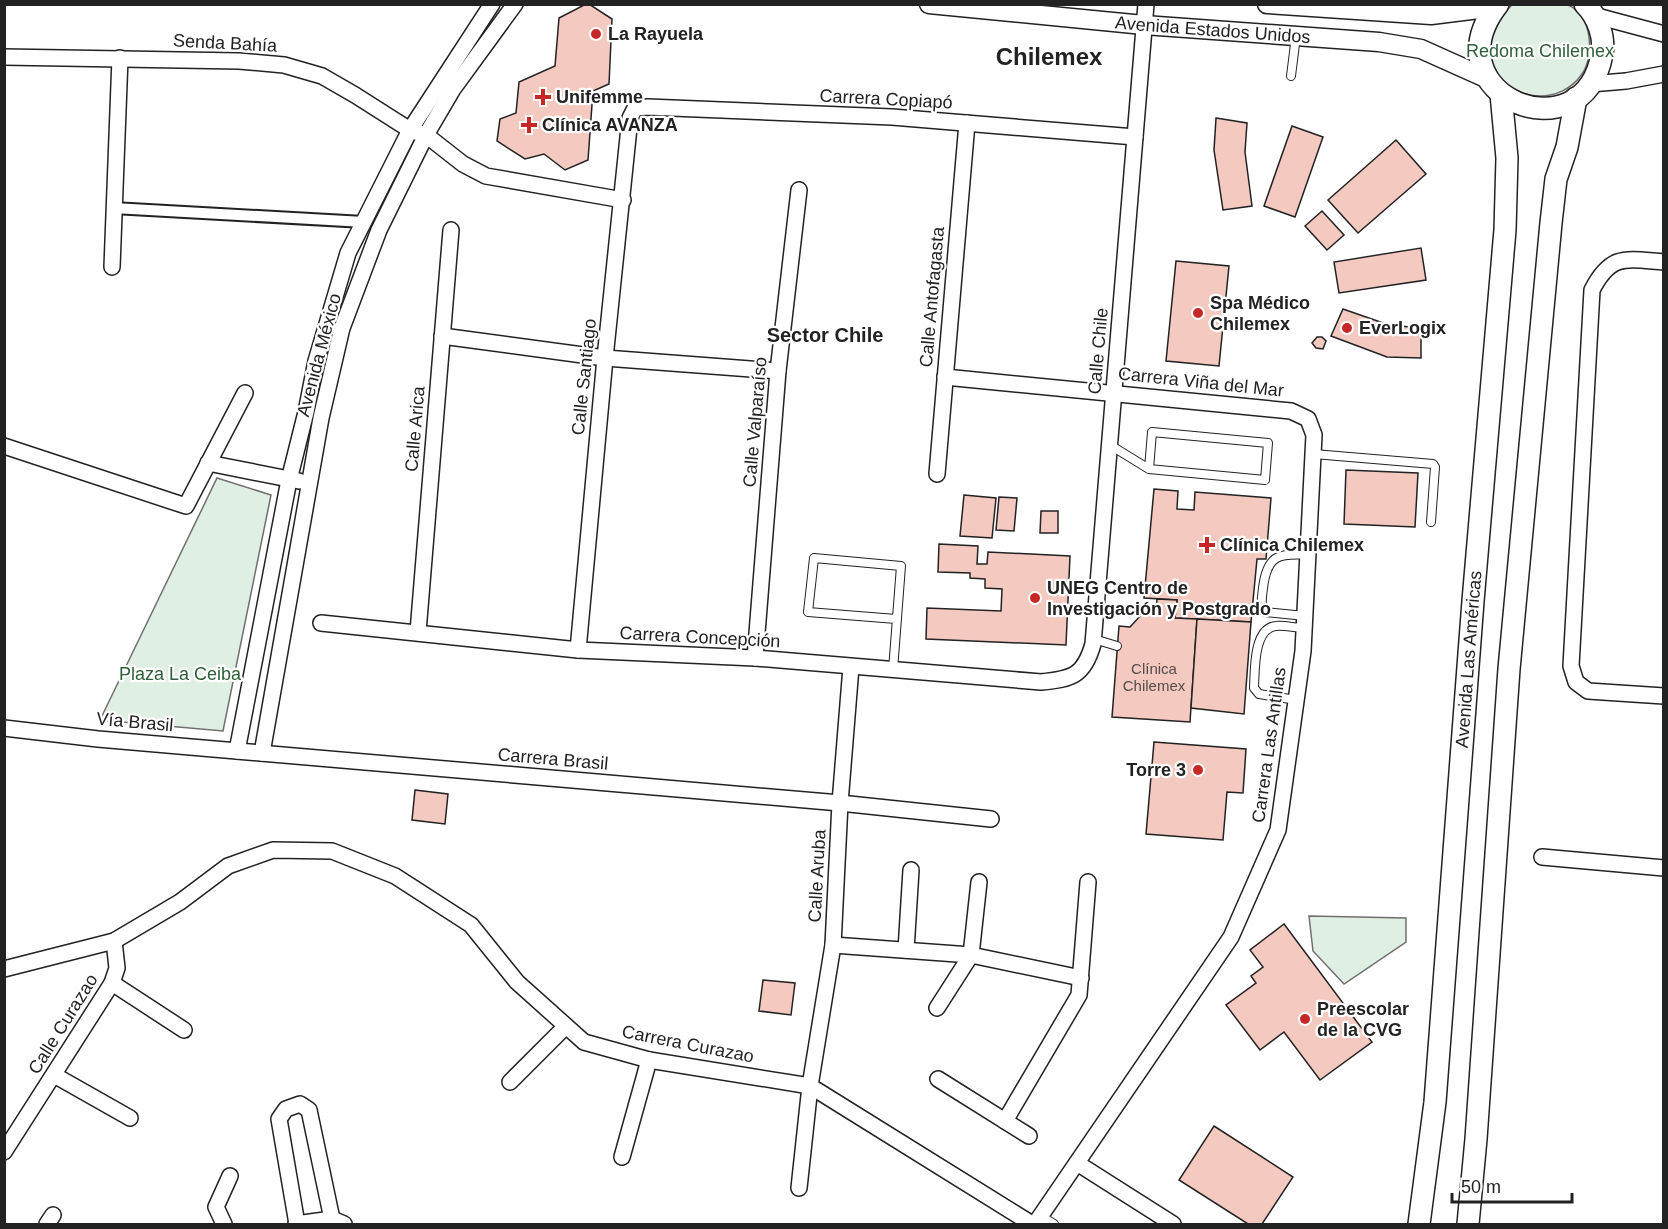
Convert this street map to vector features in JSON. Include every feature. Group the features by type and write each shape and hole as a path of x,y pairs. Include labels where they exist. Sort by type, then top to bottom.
{"main road":[{"path":"1497,6 1486,20 1480,39 1481,60 1495,87 1518,105 1538,109 1557,107 1583,92"},
{"path":"1468,1224 1509,669 1548,244 1556,180 1583,92 1600,67 1603,47 1600,28 1589,10"},
{"name":"Avenida Las Américas","path":"1419,1224 1436,1102 1473,601 1505,230 1507,158 1495,87"}],"street":[{"name":"Avenida México","path":"262,753 321,418 342,328 379,230 426,135 453,89 515,4"},
{"name":"Avenida Estados Unidos","path":"929,4 1144,25 1379,42 1421,49 1495,87"},
{"name":"Calle Chile","path":"1076,674 1088,662 1094,639 1146,4"},
{"name":"Avenida Estados Unidos","path":"1267,4 1431,15 1497,6"},
{"name":"Avenida México","path":"237,751 289,480 316,361 348,253 410,130 488,6"},
{"path":"488,6 505,18"},
{"path":"1589,10 1664,34"},
{"name":"Senda Bahía","path":"4,57 239,61 284,65 322,76 410,130 426,135"},
{"path":"111,267 120,58"},
{"path":"1583,92 1664,74"},
{"name":"Carrera Copiapó","path":"635,108 648,106 869,116 1135,137"},
{"name":"Calle Santiago","path":"578,650 630,118 635,108"},
{"name":"Calle Antofagasta","path":"937,474 967,123"},
{"path":"426,135 463,164 486,176 623,200"},
{"name":"Calle Valparaíso","path":"755,658 778,371 799,190"},
{"path":"113,208 364,222"},
{"name":"Calle Arica","path":"418,632 451,230"},
{"path":"1664,262 1628,260 1611,264 1600,275 1592,290 1571,666 1576,682 1588,691 1664,696"},
{"path":"442,336 605,358 778,371"},
{"name":"Carrera Viña del Mar","path":"945,377 1291,411 1308,419"},
{"path":"4,446 186,506 245,393"},
{"name":"Carrera Las Antillas","path":"1041,1222 1077,1163 1231,938 1278,830 1305,622 1314,454 1314,435 1308,419"},
{"path":"208,463 309,483"},
{"name":"Carrera Concepción","path":"321,623 578,650 755,658 1041,682 1064,680 1076,674"},
{"name":"Calle Aruba","path":"800,1188 810,1086 833,945 840,803 851,667"},
{"name":"Vía Brasil","path":"4,728 98,739 262,753"},
{"name":"Carrera Brasil","path":"262,753 840,803 991,819"},
{"name":"Carrera Curazao","path":"4,969 114,941 180,902 228,866 273,850 332,851 395,876 471,925 517,982 584,1042 649,1060 810,1086"},
{"path":"1542,857 1664,868"},
{"path":"906,950 911,870"},
{"path":"937,1008 971,955 980,882"},
{"path":"1005,1121 1079,995 1088,882"},
{"name":"Calle Curazao","path":"4,1152 112,983 117,968 114,941"},
{"path":"833,945 971,955 1081,978"},
{"path":"112,983 184,1030"},
{"path":"510,1082 566,1026"},
{"path":"622,1157 649,1060"},
{"path":"54,1075 130,1118"},
{"path":"938,1079 1029,1136"},
{"path":"810,1086 1041,1222"},
{"path":"300,1104 309,1110 338,1222 297,1224 279,1119 286,1108 300,1104"},
{"path":"1077,1163 1173,1224"},
{"path":"224,1224 216,1207 230,1176"}],"lane":[{"path":"1291,76 1296,35"},
{"path":"1110,445 1149,469 1265,480 1268,443 1152,432 1149,469"},
{"path":"1314,454 1433,465 1435,467 1431,522"},
{"path":"1305,622 1265,612 1261,605 1265,570 1273,560 1287,554 1309,555"},
{"path":"893,670 901,566 813,558 808,612 896,620"},
{"path":"1296,700 1259,694 1254,688 1257,651 1260,639 1267,629 1305,622"},
{"path":"1094,639 1117,646"}],"green space":[{"name":"Redoma Chilemex","path":"1513,4 1568,5 1582,17 1589,36 1589,57 1582,74 1573,84 1550,95 1537,96 1525,94 1503,80 1492,63 1489,46 1500,19"},
{"name":"Plaza La Ceiba","path":"217,478 271,495 223,731 100,720"},
{"path":"1309,916 1406,918 1406,942 1344,984 1313,951"}],"building":[{"path":"586,4 612,19 609,84 593,91 588,160 565,170 544,154 525,159 497,141 500,119 516,113 519,82 555,66 559,18"},
{"path":"1216,118 1247,123 1245,152 1252,206 1223,210 1214,150"},
{"path":"1292,126 1323,137 1295,217 1264,206"},
{"path":"1396,140 1426,174 1358,233 1328,200"},
{"path":"1322,211 1344,235 1327,250 1305,226"},
{"path":"1421,248 1426,280 1339,293 1334,262"},
{"name":"Spa Médico Chilemex","path":"1176,261 1229,266 1219,366 1166,361"},
{"path":"1343,309 1389,325 1421,328 1421,358 1387,357 1331,336"},
{"path":"1317,337 1322,337 1326,341 1323,349 1316,348 1312,343"},
{"path":"1346,470 1418,473 1415,527 1344,524"},
{"path":"1154,489 1178,491 1177,509 1194,510 1195,492 1271,498 1266,559 1257,559 1251,622 1175,618 1177,600 1144,598"},
{"path":"964,495 996,498 992,538 960,536"},
{"path":"999,497 1017,498 1014,531 996,530"},
{"path":"1041,511 1058,511 1058,533 1040,533"},
{"name":"UNEG Centro de Investigación y Postgrado","path":"939,544 978,546 977,564 987,564 988,552 1070,556 1066,645 926,639 927,608 1001,611 1002,589 985,588 985,579 970,578 970,573 938,572"},
{"path":"1157,599 1177,600 1175,618 1197,619 1190,722 1112,717 1119,626 1130,627 1141,615 1156,610"},
{"path":"1197,619 1251,622 1244,714 1191,708"},
{"name":"Torre 3","path":"1154,742 1246,749 1243,793 1227,792 1223,840 1146,834"},
{"path":"415,790 448,794 445,824 412,820"},
{"path":"1284,924 1372,1042 1320,1080 1284,1032 1260,1050 1226,1005 1256,983 1251,976 1263,967 1250,950"},
{"path":"763,980 795,983 791,1015 759,1011"},
{"path":"1214,1126 1293,1177 1262,1224 1248,1224 1179,1180"}],"place":[{"name":"La Rayuela","path":"596,34"},
{"name":"Unifemme","path":"543,97"},
{"name":"Clínica AVANZA","path":"529,125"},
{"name":"Spa Médico Chilemex","path":"1198,313"},
{"name":"EverLogix","path":"1347,328"},
{"name":"Clínica Chilemex","path":"1207,545"},
{"name":"UNEG Centro de Investigación y Postgrado","path":"1035,598"},
{"name":"Torre 3","path":"1198,770"},
{"name":"Preescolar de la CVG","path":"1305,1019"}],"district":[{"name":"Chilemex","path":"1049,56"},
{"name":"Sector Chile","path":"825,335"}]}
